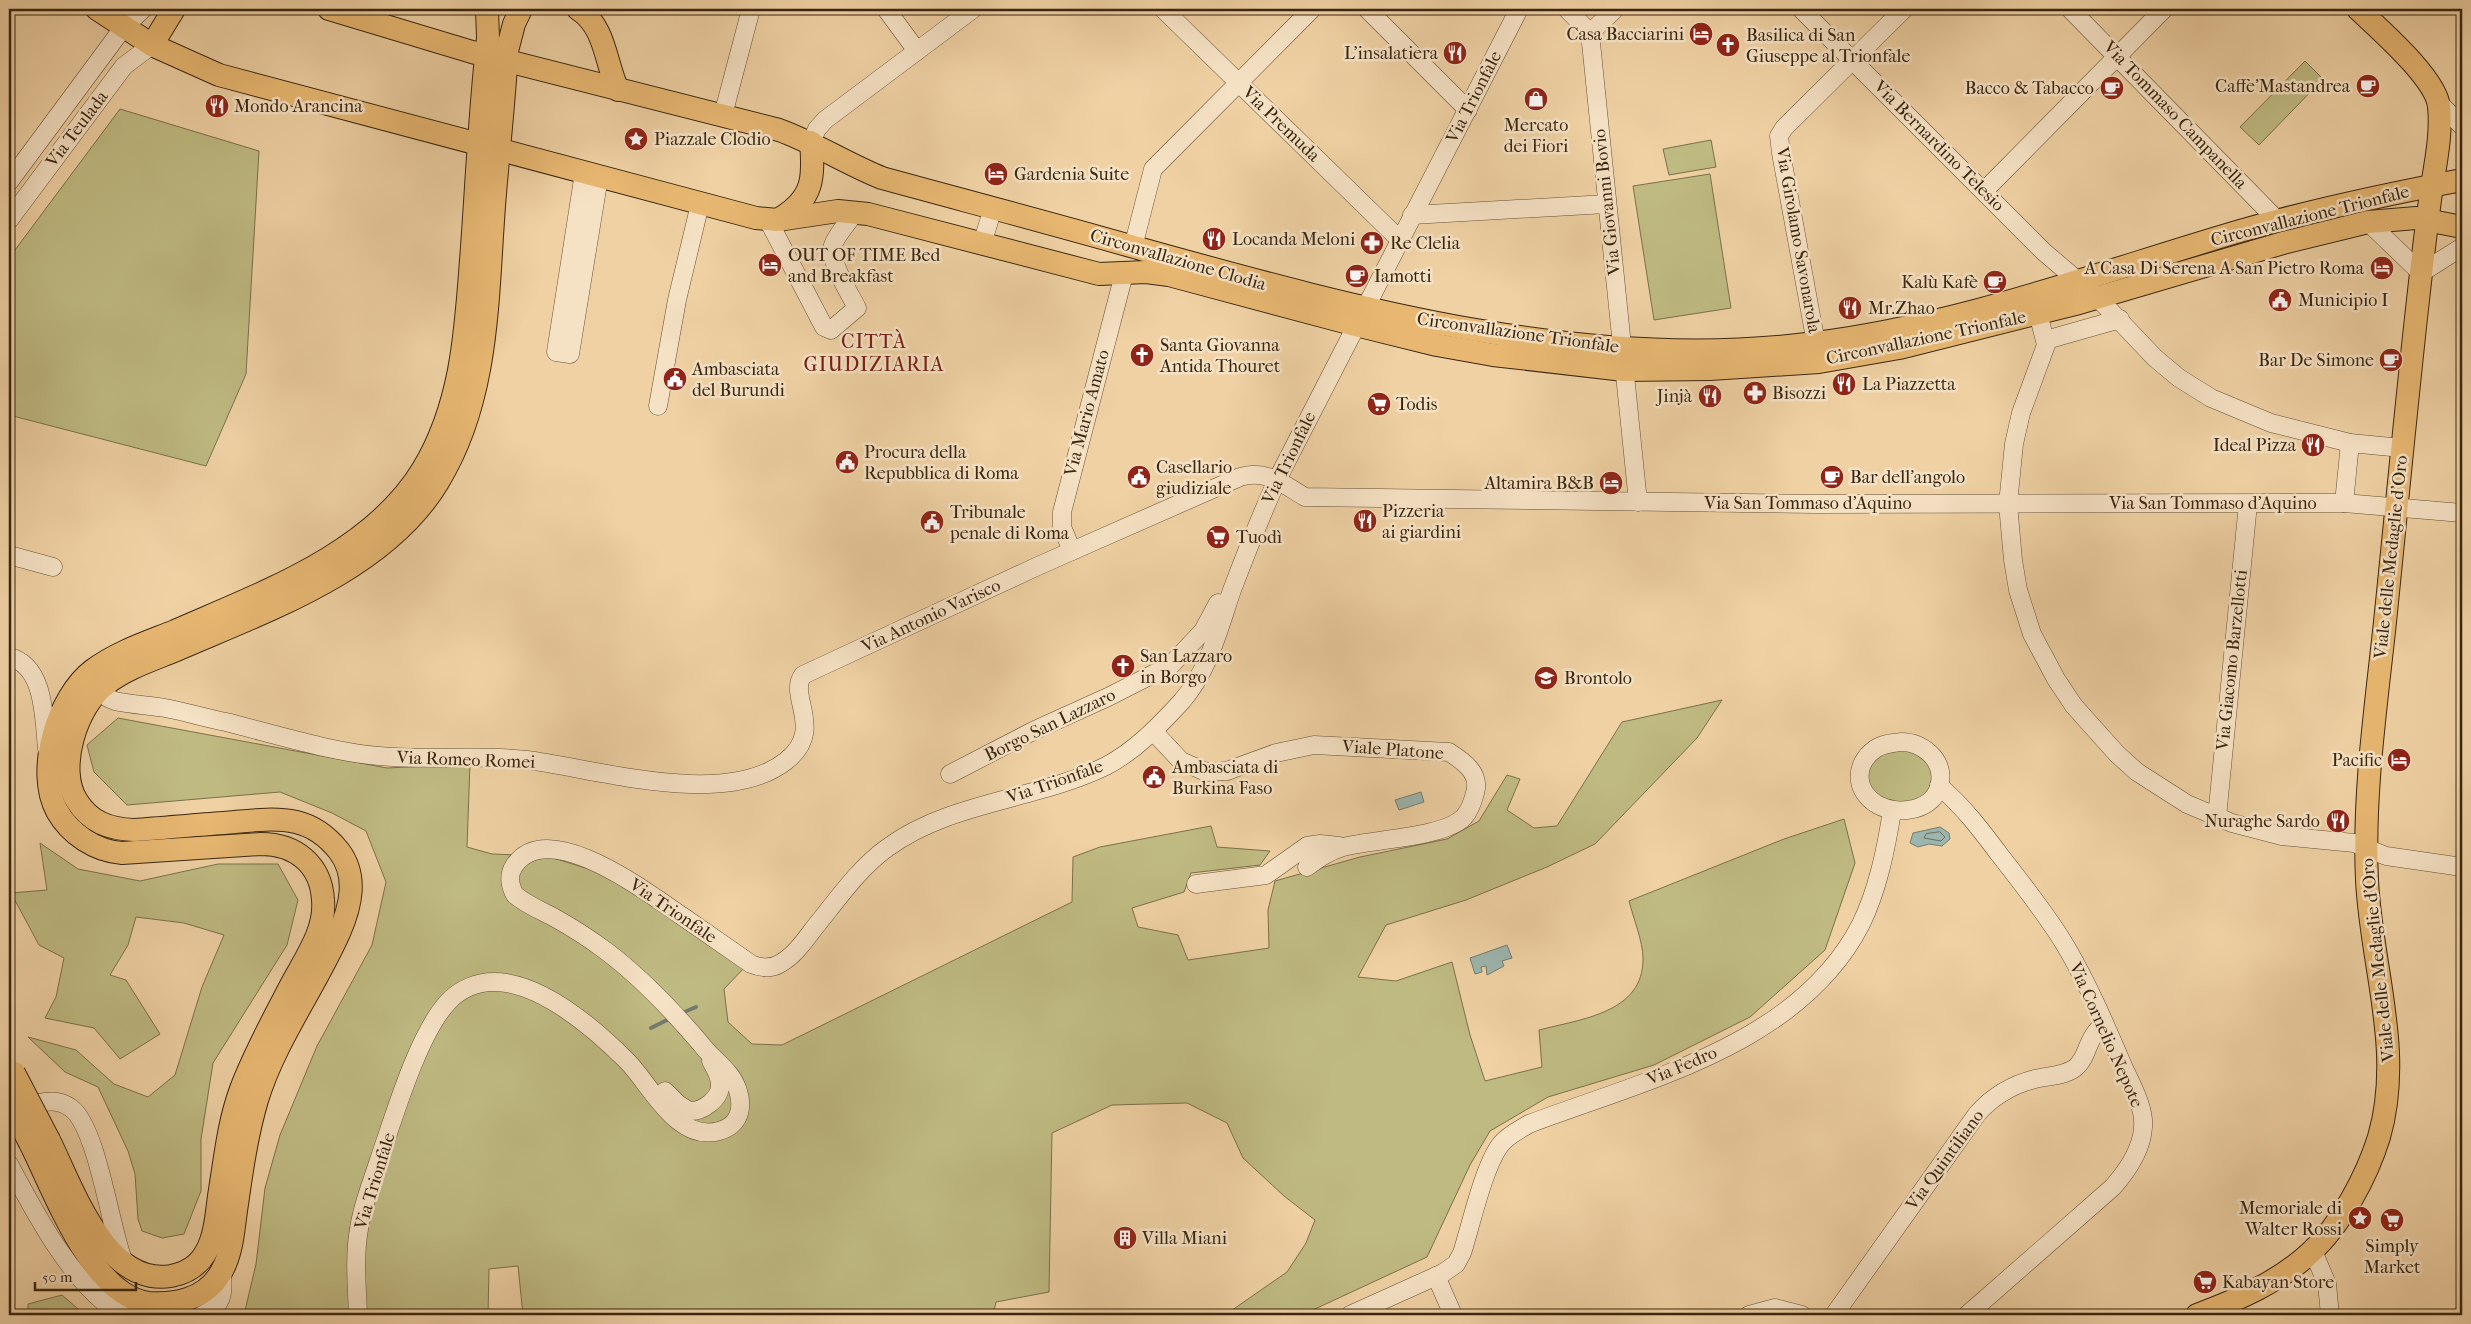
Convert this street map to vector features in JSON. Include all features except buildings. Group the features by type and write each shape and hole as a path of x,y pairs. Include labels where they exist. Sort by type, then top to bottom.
{"main road":[{"path":"97,9 123,18 152,45 193,66 224,77 700,204 773,220 798,207 808,192 812,171 811,142 780,130 496,58 378,15 328,9"},
{"path":"152,45 174,9"},
{"path":"257,605 322,562 373,525 411,487 444,448 470,412 483,353 489,147 496,58 487,9"},
{"path":"496,58 511,32 521,9"},
{"path":"578,9 591,19 599,32 609,70 618,90"},
{"path":"2365,11 2428,80 2439,103"},
{"name":"Viale delle Medaglie d'Oro","path":"2197,1315 2255,1290 2285,1273 2313,1251 2337,1220 2360,1182 2379,1137 2388,1090 2389,1051 2369,908 2367,849 2368,783 2402,448 2438,136 2439,103"},
{"name":"Circonvallazione Clodia","path":"811,142 855,166 882,178 1277,287 1360,316"},
{"name":"Circonvallazione Trionfale","path":"2035,304 2078,281 2278,221 2462,180"},
{"name":"Circonvallazione Clodia","path":"773,220 820,212 855,212 1099,274 1154,273 1360,316"},
{"name":"Circonvallazione Trionfale","path":"1360,316 1437,345 1493,355 1623,360 1710,369 1818,352 1927,322 2035,304 2098,298 2283,243 2368,222 2404,217 2428,219 2462,227"},
{"path":"9,1102 40,1142 110,1252 125,1265 143,1275 166,1277 190,1270 204,1257 213,1231 229,1129 241,1088 261,1044 320,928 324,910 316,871 308,860 296,852 270,844 116,853 100,848 85,840 66,824 52,799 48,782 48,759 57,725 81,680 105,663 165,645 257,605 328,581 374,549 409,519 424,503 439,481 444,448"},
{"path":"11,1069 84,1252 97,1270 126,1294 152,1303 182,1300 203,1293 222,1271 232,1242 248,1133 258,1098 272,1063 339,933 345,918 351,889 351,875 347,865 327,838 304,824 274,820 134,830 114,829 98,822 82,807 69,783 67,768 75,733 89,702 99,690 165,645"}],"street":[{"path":"123,18 143,9"},
{"path":"722,115 751,9"},
{"path":"886,9 917,51"},
{"path":"811,142 817,129 826,120 973,9"},
{"name":"Via Premuda","path":"1163,9 1400,239"},
{"path":"1133,246 1153,169 1312,9"},
{"path":"1367,9 1468,110"},
{"name":"Via Trionfale","path":"629,1063 651,1093 676,1119 696,1131 715,1132 726,1129 735,1122 741,1105 732,1078 706,1051 674,1012 631,971 576,930 516,895 510,881 516,864 528,854 543,849 553,849 580,856 635,884 752,964 759,967 772,966 782,963 793,954 860,874 881,852 902,838 940,820 1101,768 1123,755 1153,731 1194,685 1213,646 1252,538 1277,480 1519,9"},
{"path":"1567,9 1590,33 1615,9"},
{"name":"Via Bernardino Telesio","path":"1801,9 2050,258 2098,298 2167,369 2203,394 2271,423 2350,443 2402,448"},
{"name":"Via Girolamo Savonarola","path":"1818,352 1779,136 1784,128 1904,9"},
{"name":"Via Tommaso Campanella","path":"2070,9 2278,221"},
{"path":"1984,191 2164,9"},
{"name":"Via Teulada","path":"9,182 123,18"},
{"name":"Via Giovanni Bovio","path":"1590,33 1638,502"},
{"name":"Via Teulada","path":"9,220 124,66 152,45"},
{"path":"2439,103 2462,126"},
{"path":"591,175 570,354 556,352 591,175"},
{"path":"658,406 676,300 700,204"},
{"path":"1412,215 1607,204"},
{"path":"982,244 992,208"},
{"path":"773,220 824,327 831,330 857,308 836,267 832,252 835,242 855,212"},
{"path":"2368,222 2421,273 2462,247"},
{"name":"Via Mario Amato","path":"1072,551 1062,527 1062,512 1124,274"},
{"path":"2035,304 2046,340 2045,352 2024,405 2016,433 2008,504 2018,590 2032,634 2056,679 2085,719 2117,754 2137,772 2187,804 2217,817 2248,828 2274,834 2348,842 2386,856 2462,867"},
{"name":"Circonvallazione Trionfale","path":"2046,340 2120,319"},
{"path":"2344,503 2350,443"},
{"name":"Via Antonio Varisco","path":"798,687 801,678 810,672 1072,551 1240,477 1261,474 1277,480"},
{"name":"Via San Tommaso d'Aquino","path":"1277,480 1305,498 2008,504 2344,503 2462,513"},
{"name":"Via Giacomo Barzellotti","path":"2217,817 2248,504"},
{"path":"9,555 53,567"},
{"name":"Borgo San Lazzaro","path":"950,774 1032,731 1108,697 1171,665 1203,631 1221,597 1231,593"},
{"path":"9,657 22,662 35,682 43,713 48,759"},
{"name":"Via Romeo Romei","path":"99,690 108,698 120,702 164,708 371,756 513,759 666,782 731,783 763,775 785,762 798,748 804,733 805,717 798,687"},
{"name":"Viale Platone","path":"1153,731 1181,761 1206,772 1227,771 1276,753 1314,745 1449,752 1464,762 1475,775 1477,786 1472,804 1464,818 1441,829 1345,847 1324,854 1306,867"},
{"path":"1901,742 1922,746 1934,759 1940,776 1940,786 1926,804 1909,810 1892,811 1867,798 1859,783 1864,763 1875,749 1901,742"},
{"name":"Via Cornelio Nepote","path":"1940,786 1963,808 2044,913 2078,968 2104,1024 2143,1118 2143,1133 2125,1173 2105,1195 1967,1315"},
{"name":"Via Fedro","path":"1350,1315 1436,1276 1450,1268 1459,1259 1490,1165 1500,1145 1512,1134 1529,1124 1698,1062 1777,1015 1810,989 1831,967 1861,923 1879,873 1892,811"},
{"name":"Viale Platone","path":"1196,884 1266,875 1307,846 1320,844 1345,847"},
{"name":"Via Trionfale","path":"358,1315 357,1248 363,1210 391,1124 419,1053 437,1017 454,996 473,985 488,982 509,983 527,988 578,1019 629,1063 654,1080 685,1109 695,1111 710,1103 720,1088 718,1075 706,1051"},
{"name":"Via Quintiliano","path":"1834,1315 1977,1114 1992,1099 2015,1085 2073,1069 2083,1059 2091,1037 2104,1024"},
{"path":"9,1117 29,1105 48,1102 64,1104 76,1112 90,1141 112,1230 125,1265"},
{"path":"9,1164 74,1271 102,1301 122,1315"},
{"path":"2313,1251 2325,1277 2327,1313"},
{"path":"202,1315 220,1302 223,1291 222,1271"},
{"path":"1436,1276 1453,1315"},
{"path":"1749,1315 1776,1308 1802,1315"}],"shaded area":[{"path":"2305,61 2323,79 2259,145 2240,127"},
{"path":"120,109 259,151 246,374 206,466 9,415 9,258"},
{"path":"1711,140 1716,167 1669,175 1663,149"},
{"path":"1710,174 1731,308 1654,320 1633,186"},
{"path":"1722,700 1697,738 1595,844 1547,867 1466,900 1386,925 1358,977 1396,981 1452,962 1470,1035 1485,1081 1542,1067 1539,1030 1591,1017 1607,1010 1622,1002 1633,991 1641,976 1643,952 1629,901 1784,839 1844,819 1855,863 1825,950 1750,1017 1654,1065 1548,1097 1490,1131 1470,1165 1427,1257 1302,1315 1225,1315 1287,1272 1306,1243 1315,1220 1284,1196 1243,1158 1227,1123 1187,1103 1112,1105 1052,1133 1049,1292 996,1302 993,1315 523,1315 518,1266 489,1269 488,1315 244,1315 256,1264 265,1188 280,1135 317,1046 372,945 386,882 366,831 332,813 280,792 127,805 94,772 87,745 118,718 387,768 470,764 467,847 492,854 547,856 611,876 744,968 724,989 728,1022 752,1044 782,1045 1072,902 1073,857 1100,847 1211,826 1217,847 1270,851 1260,865 1191,873 1184,892 1132,908 1138,927 1178,935 1188,960 1269,948 1268,910 1275,881 1360,857 1447,839 1479,821 1507,775 1520,779 1507,810 1534,828 1557,826 1622,722"},
{"path":"1911,750 1924,759 1932,774 1926,796 1897,806 1871,793 1868,774 1870,765 1874,760 1885,754"},
{"path":"40,843 78,869 140,881 218,864 278,864 298,900 287,945 213,1063 201,1139 201,1191 184,1234 162,1238 142,1231 138,1219 135,1174 128,1151 98,1087 65,1072 28,1037 76,1050 114,1084 148,1097 175,1075 202,987 224,935 184,923 136,917 128,945 110,975 126,980 160,1034 120,1059 94,1028 45,1018 56,997 64,958 39,945 11,893 47,890"},
{"path":"62,1295 85,1315 28,1315 28,1304"}],"water":[{"path":"1421,792 1424,802 1399,810 1395,800"},
{"path":"1940,827 1949,833 1950,839 1942,846 1929,844 1918,847 1910,843 1913,833"},
{"path":"1507,945 1512,958 1502,961 1504,966 1487,975 1486,966 1481,967 1482,972 1475,974 1470,958"}],"waterway":[{"path":"682,1013 696,1007"},
{"path":"651,1028 671,1018"}],"place":[{"name":"Casa Bacciarini","path":"1701,34"},
{"name":"Basilica di San Giuseppe al Trionfale","path":"1728,45"},
{"name":"L'insalatiera","path":"1455,53"},
{"name":"Caffe'Mastandrea","path":"2368,86"},
{"name":"Bacco & Tabacco","path":"2112,88"},
{"name":"Mercato dei Fiori","path":"1536,99"},
{"name":"Mondo Arancina","path":"217,106"},
{"name":"Piazzale Clodio","path":"636,139"},
{"name":"Gardenia Suite","path":"996,174"},
{"name":"Locanda Meloni","path":"1214,239"},
{"name":"Re Clelia","path":"1372,243"},
{"name":"OUT OF TIME Bed and Breakfast","path":"770,265"},
{"name":"A Casa Di Serena A San Pietro Roma","path":"2382,268"},
{"name":"Iamotti","path":"1357,276"},
{"name":"Kalù Kafè","path":"1995,282"},
{"name":"Municipio I","path":"2280,300"},
{"name":"Mr.Zhao","path":"1850,308"},
{"name":"Santa Giovanna Antida Thouret","path":"1142,355"},
{"name":"Bar De Simone","path":"2391,360"},
{"name":"Ambasciata del Burundi","path":"675,379"},
{"name":"La Piazzetta","path":"1844,384"},
{"name":"Bisozzi","path":"1755,393"},
{"name":"Jinjà","path":"1710,396"},
{"name":"Todis","path":"1379,404"},
{"name":"Ideal Pizza","path":"2313,445"},
{"name":"Procura della Repubblica di Roma","path":"847,462"},
{"name":"Casellario giudiziale","path":"1139,477"},
{"name":"Bar dell'angolo","path":"1832,477"},
{"name":"Altamira B&B","path":"1611,483"},
{"name":"Pizzeria ai giardini","path":"1365,521"},
{"name":"Tribunale penale di Roma","path":"932,522"},
{"name":"Tuodì","path":"1218,537"},
{"name":"San Lazzaro in Borgo","path":"1123,666"},
{"name":"Brontolo","path":"1546,678"},
{"name":"Pacific","path":"2399,760"},
{"name":"Ambasciata di Burkina Faso","path":"1154,777"},
{"name":"Nuraghe Sardo","path":"2338,821"},
{"name":"Memoriale di Walter Rossi","path":"2360,1218"},
{"name":"Simply Market","path":"2392,1220"},
{"name":"Villa Miani","path":"1125,1238"},
{"name":"Kabayan Store","path":"2205,1282"}],"district":[{"name":"CITTÀ GIUDIZIARIA","path":"874,352"}]}
